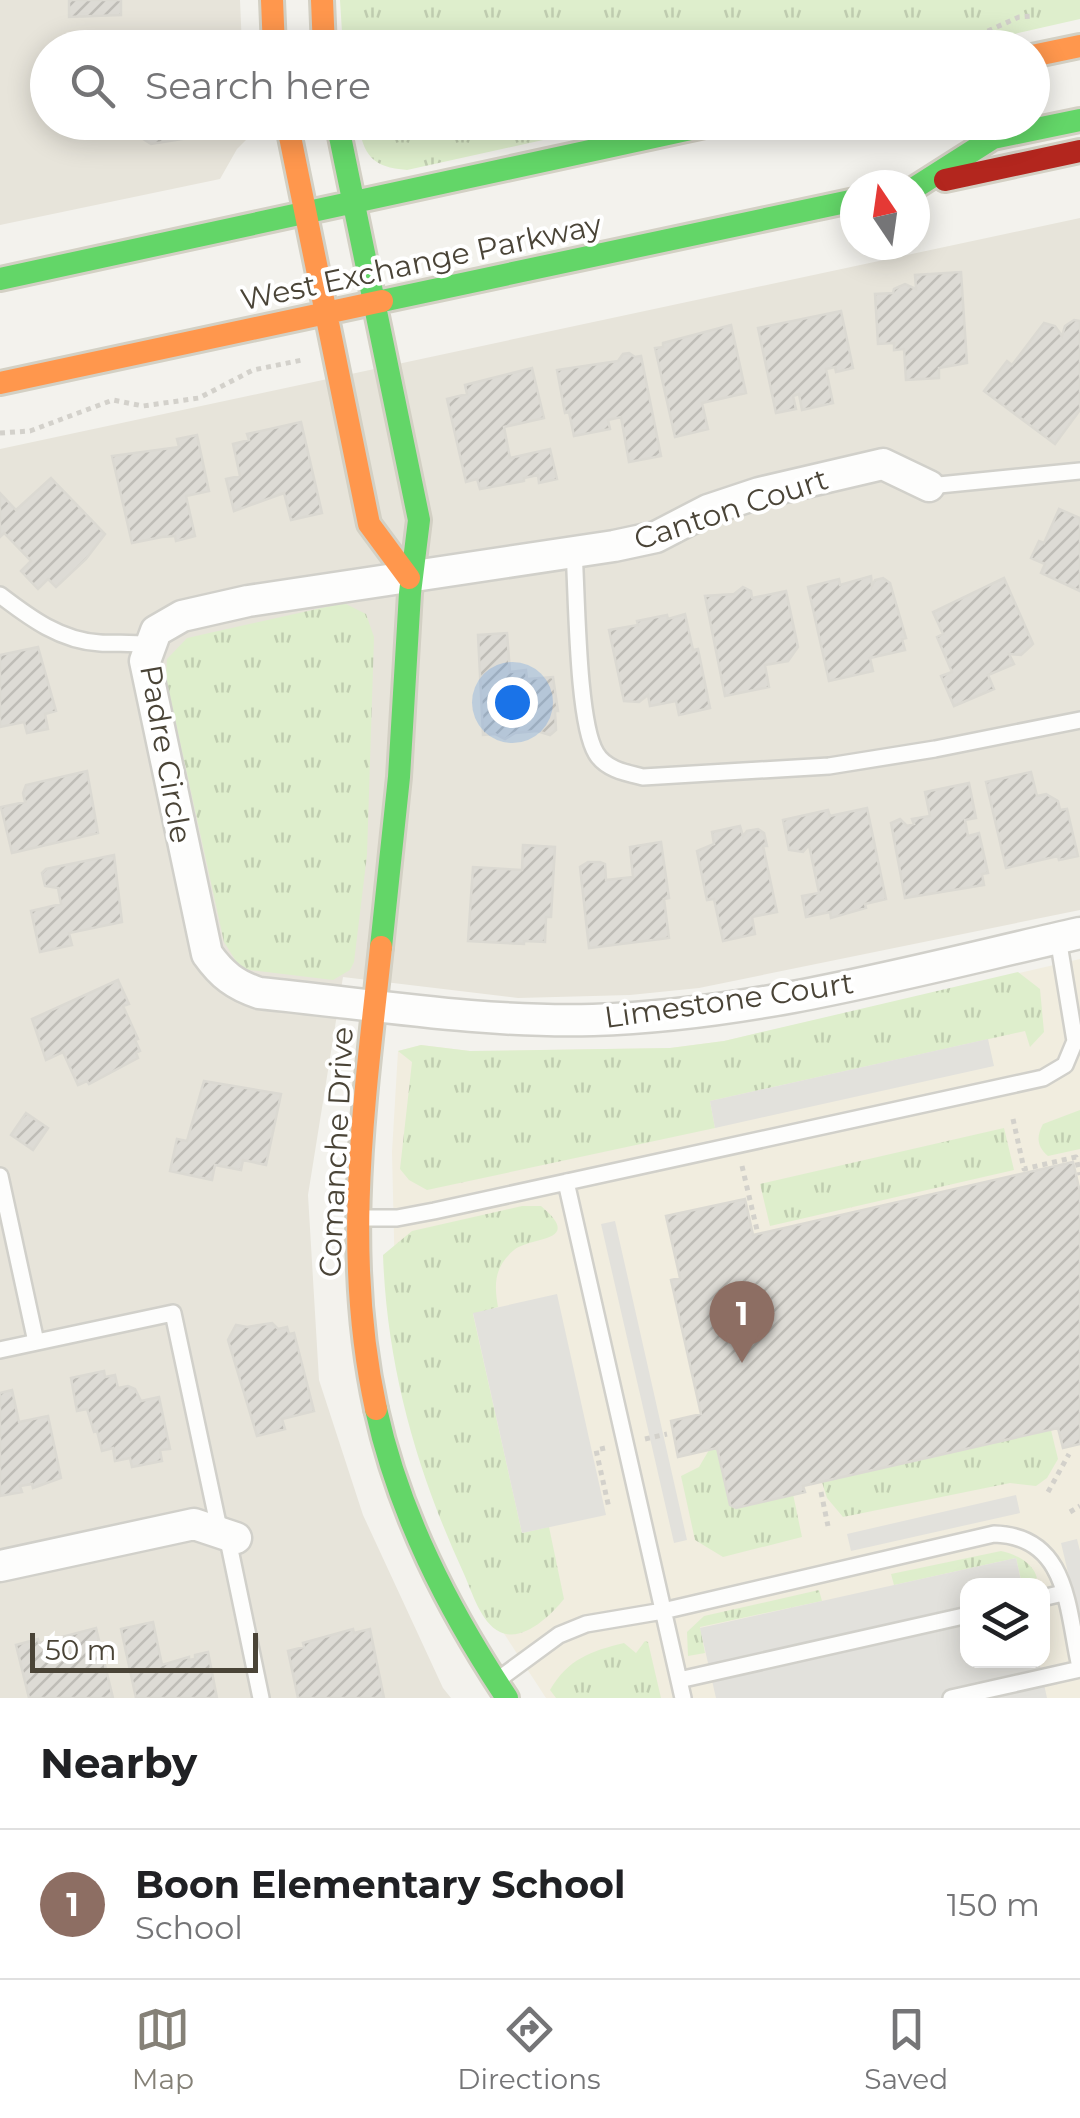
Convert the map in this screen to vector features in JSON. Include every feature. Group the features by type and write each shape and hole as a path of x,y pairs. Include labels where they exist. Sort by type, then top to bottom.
{"street":[{"path":"272,0 273,30"},
{"path":"322,0 323,30"},
{"path":"1050,52 1080,46"},
{"path":"1050,126 1080,120"},
{"path":"290,140 369,524 409,578"},
{"name":"Comanche Drive","path":"340,140 420,520 409,578 397,808 374,1004 357,1218 360,1318 372,1399 392,1477 440,1592 502,1690"},
{"path":"0,279 638,140"},
{"path":"930,178 990,140"},
{"path":"930,184 1080,152"},
{"name":"West Exchange Parkway","path":"0,383 840,203"},
{"name":"Canton Court","path":"409,578 656,536 742,498 883,464 929,486"},
{"name":"Padre Circle","path":"374,1004 259,993 238,986 220,972 207,954 144,661 156,632 182,616 409,578"},
{"name":"Limestone Court","path":"374,1004 506,1020 670,1015 830,990 1069,935"},
{"path":"0,1566 194,1524 228,1536"}],"lane":[{"path":"929,486 1080,471"},
{"path":"574,552 585,724 596,756 614,769 643,778 829,766 1080,720"},
{"path":"0,595 34,621 60,634 96,643 148,645"},
{"path":"357,1218 397,1218 1055,1074 1072,1054 1075,1041 1069,935"},
{"path":"0,1176 36,1342"},
{"path":"566,1182 683,1698"},
{"path":"0,1350 174,1312 228,1536 260,1698"},
{"path":"502,1690 559,1635 586,1624 663,1611 994,1534 1014,1534 1033,1542 1048,1554 1058,1571 1080,1668 951,1698"},
{"path":"1050,1596 1063,1593"},
{"path":"679,1680 960,1617"}],"path":[{"path":"990,30 1019,17 1037,16"},
{"path":"1013,1119 1024,1169 1076,1157 1080,1175"},
{"path":"742,1166 757,1230"},
{"path":"1048,1492 1069,1454"},
{"path":"820,1492 828,1526"},
{"path":"1070,1512 1080,1506"}],"shaded area":[{"path":"0,0 240,0 241,30 30,30 30,140 246,140 220,179 0,225"},
{"path":"1080,218 1080,910 699,988 630,995 518,998 343,977 308,1195 319,1380 363,1515 451,1698 0,1698 0,449 884,260 930,260 930,250"},
{"path":"1080,959 1080,1698 546,1698 490,1612 396,1321 392,1152 398,1051 421,1045 470,1051 670,1048 724,1041"},
{"path":"988,1039 994,1066 715,1128 710,1101"},
{"path":"615,1221 687,1540 674,1543 601,1224"},
{"path":"557,1294 606,1515 522,1533 473,1313"},
{"path":"1016,1495 1020,1513 851,1551 847,1534"},
{"path":"1077,1539 1080,1551 1080,1623 1061,1543"},
{"path":"1016,1558 1020,1578 960,1578 960,1668 1041,1668 1047,1698 716,1698 700,1628"}],"green space":[{"path":"340,0 1080,0 1080,19 1032,30 342,30"},
{"path":"362,140 543,140 407,170 378,163"},
{"path":"344,603 366,614 374,637 367,855 354,962 350,970 333,980 241,969 224,942 166,678 167,659 187,638"},
{"path":"1018,972 1040,989 1044,1032 1030,1047 1025,1031 710,1101 715,1128 427,1190 409,1180 400,1169 412,1062 398,1051 421,1045 470,1051 670,1048 724,1041"},
{"path":"1080,1110 1080,1149 1048,1156 1039,1142 1043,1124"},
{"path":"1004,1128 1014,1170 770,1226 760,1184"},
{"path":"522,1206 541,1206 553,1218 558,1227 556,1232 507,1256 497,1276 498,1307 473,1314 522,1533 549,1527 564,1599 536,1626 509,1634 493,1628 478,1606 419,1458 398,1379 383,1255 412,1231"},
{"path":"1051,1430 1058,1459 1047,1478 1036,1486 1010,1483 843,1517 827,1498 822,1482"},
{"path":"717,1448 730,1505 736,1508 793,1494 802,1537 723,1557 695,1540 681,1476 699,1467 709,1450"},
{"path":"1001,1551 1028,1563 1037,1578 1021,1578 1016,1558 894,1585 891,1574"},
{"path":"819,1590 822,1601 700,1627 705,1653 688,1656 687,1632 704,1616"},
{"path":"645,1641 661,1698 556,1698 550,1690 581,1658 624,1643 636,1653"}],"building":[{"path":"69,0 121,0 121,15 69,17"},
{"path":"145,140 176,140 151,144"},
{"path":"961,272 967,363 939,368 939,378 906,380 904,349 894,350 894,343 878,344 875,294 893,293 905,284 916,289 915,275"},
{"path":"841,311 853,368 836,372 835,367 826,369 833,403 802,410 799,394 793,396 796,409 776,413 758,328"},
{"path":"1080,321 1080,410 1055,444 984,391 1007,361 1012,365 1044,323 1055,326 1062,336 1065,326"},
{"path":"731,325 746,393 702,403 708,429 675,437 655,348"},
{"path":"629,353 641,356 661,456 629,462 621,417 608,420 610,429 574,436 557,370 618,361"},
{"path":"532,368 544,418 504,427 510,458 550,449 557,479 539,483 538,475 480,489 477,479 466,482 447,399 467,394 465,385"},
{"path":"301,422 322,513 291,520 284,493 234,511 226,479 240,476 233,444 249,440 247,434"},
{"path":"197,435 209,491 186,496 195,536 132,543 112,456 179,447 177,439"},
{"path":"51,478 105,534 86,559 56,587 48,579 38,589 21,571 31,561 4,533 0,537 0,493 16,510"},
{"path":"1059,509 1080,518 1080,591 1041,573 1045,564 1031,558 1039,541 1044,543"},
{"path":"871,576 872,586 875,580 883,578 890,583 906,638 902,639 905,650 870,658 873,671 829,681 808,587 839,579 840,585"},
{"path":"1004,578 1033,644 1021,655 1009,654 1014,664 988,675 994,689 954,706 941,676 952,672 937,637 943,634 933,612"},
{"path":"743,587 751,591 752,598 786,591 798,647 788,661 765,665 769,687 725,696 705,596 734,594"},
{"path":"685,614 693,650 698,649 710,708 679,715 676,701 650,706 648,695 639,702 624,701 609,630 638,625 637,621"},
{"path":"507,633 510,672 526,670 527,679 553,677 558,711 556,730 550,735 537,731 515,733 505,739 495,734 483,735 478,635"},
{"path":"38,647 56,711 45,714 48,729 27,733 24,722 0,727 0,655"},
{"path":"87,771 98,833 12,853 1,807 25,802 26,785"},
{"path":"1031,772 1037,796 1046,794 1058,801 1060,810 1067,809 1078,856 1059,860 1058,856 1006,868 986,782"},
{"path":"969,783 976,818 965,820 968,836 979,833 988,873 982,874 984,885 905,898 891,823 900,819 907,826 914,824 912,819 930,816 925,792"},
{"path":"867,808 886,899 831,918 830,912 806,917 802,896 819,893 809,845 803,852 789,850 783,820 828,810 830,816"},
{"path":"740,826 743,836 758,829 764,833 767,846 763,846 777,912 752,917 755,934 723,941 714,899 707,900 697,851 714,844 712,832"},
{"path":"661,842 669,898 664,899 669,938 589,948 580,867 600,862 605,864 606,880 633,877 630,847"},
{"path":"523,845 555,847 551,917 546,917 545,942 468,941 473,867 522,870"},
{"path":"114,855 122,922 69,933 72,945 40,952 31,911 61,904 58,888 45,886 42,873"},
{"path":"118,980 129,1004 123,1006 138,1039 138,1058 89,1084 87,1081 78,1085 63,1052 46,1060 32,1019"},
{"path":"204,1081 281,1094 266,1165 243,1160 241,1170 215,1165 212,1180 170,1171 177,1139 187,1141"},
{"path":"26,1113 48,1128 33,1150 11,1135"},
{"path":"1073,1162 1080,1192 1080,1444 1063,1448 1058,1428 803,1486 805,1492 736,1508 730,1505 717,1448 678,1457 671,1421 701,1414 671,1280 680,1278 666,1216 745,1199 753,1235"},
{"path":"272,1323 294,1333 314,1411 282,1419 285,1429 257,1436 228,1340 236,1325"},
{"path":"104,1371 105,1377 115,1375 118,1388 135,1389 141,1401 159,1397 170,1449 160,1450 162,1461 132,1467 130,1458 115,1461 113,1448 102,1451 87,1409 77,1411 71,1378"},
{"path":"12,1390 19,1422 48,1416 61,1478 33,1488 32,1484 20,1486 22,1492 0,1496 0,1393"},
{"path":"153,1622 162,1665 189,1657 195,1659 195,1655 208,1652 217,1698 136,1698 121,1629"},
{"path":"96,1628 113,1698 29,1698 16,1645"},
{"path":"353,1629 354,1633 370,1629 384,1698 298,1698 288,1651"}],"traffic: fast":[{"path":"1050,126 1080,120"},
{"path":"341,140 419,520 381,947"},
{"path":"0,279 640,140"},
{"path":"930,178 990,140"},
{"path":"382,301 840,203"},
{"path":"376,1409 398,1486 428,1560 507,1698"}],"traffic: slow":[{"path":"272,0 273,30"},
{"path":"322,0 323,30"},
{"path":"1050,52 1080,46"},
{"path":"291,140 369,524 409,578"},
{"path":"0,383 382,301"},
{"path":"376,1409 366,1351 358,1236 363,1121 381,947"}],"traffic: jam":[{"path":"945,180 1080,151"}],"place":[{"name":"Boon Elementary School","path":"742,1363"}]}
